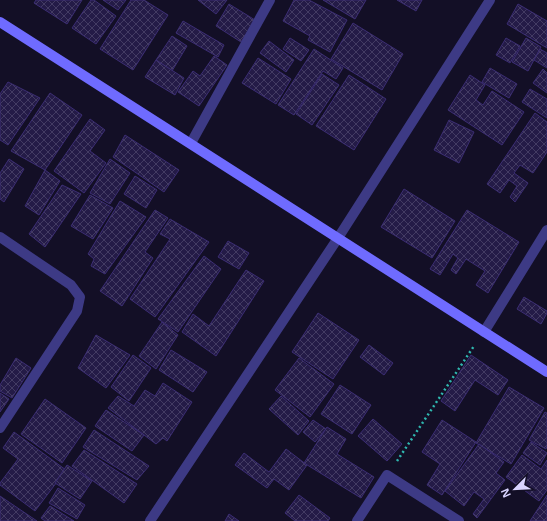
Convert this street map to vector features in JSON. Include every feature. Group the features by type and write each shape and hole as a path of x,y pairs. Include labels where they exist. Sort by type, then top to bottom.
{"street":[{"path":"191,143 270,0"},
{"path":"150,521 338,238 490,0"},
{"path":"0,22 547,372"},
{"path":"484,332 547,230"},
{"path":"0,237 71,285 80,297 77,311 0,428"},
{"path":"357,521 387,475 459,521"}],"path":[{"path":"387,475 484,332"}],"building":[{"path":"36,0 82,0 67,24 34,3"},
{"path":"91,0 94,0 116,16 96,44 72,28"},
{"path":"103,0 126,0 118,10"},
{"path":"131,0 144,0 168,15 133,70 100,49"},
{"path":"198,0 227,0 216,14"},
{"path":"294,0 309,0 347,20 330,52 308,40 310,36 283,21"},
{"path":"323,0 366,0 355,19"},
{"path":"397,0 422,0 416,11"},
{"path":"229,4 255,20 241,42 216,26"},
{"path":"518,4 547,21 547,48 507,24"},
{"path":"183,21 224,45 218,57 176,33"},
{"path":"353,23 403,54 382,90 331,59"},
{"path":"172,36 187,46 172,71 156,60"},
{"path":"290,38 309,50 301,61 283,49"},
{"path":"506,38 520,46 510,63 496,55"},
{"path":"526,38 541,47 528,71 512,62"},
{"path":"269,41 294,60 286,72 260,53"},
{"path":"314,49 343,68 336,79 323,71 294,115 278,105"},
{"path":"540,49 547,53 547,68 534,60"},
{"path":"214,56 227,65 199,106 178,92 193,71 200,76"},
{"path":"258,58 291,79 276,104 242,83"},
{"path":"156,60 184,78 175,95 145,77"},
{"path":"490,68 517,84 509,98 482,82"},
{"path":"543,69 547,73 547,93 533,83"},
{"path":"322,74 339,85 312,125 296,114"},
{"path":"349,75 386,99 354,150 316,126"},
{"path":"470,75 485,85 476,100 483,105 492,91 524,112 502,145 448,110"},
{"path":"8,82 40,98 8,145 0,140 0,94"},
{"path":"530,89 547,99 547,118 522,102"},
{"path":"50,93 82,115 45,170 11,151"},
{"path":"535,113 547,122 547,152 533,173 520,165 514,173 528,183 515,202 510,197 517,186 509,180 500,193 487,184"},
{"path":"90,119 105,130 90,151 106,163 84,193 54,171"},
{"path":"449,120 474,132 459,163 434,150"},
{"path":"125,135 179,170 164,192 113,157"},
{"path":"9,159 24,169 4,202 0,199 0,173"},
{"path":"110,159 130,173 110,204 90,193"},
{"path":"45,170 60,181 39,215 25,206"},
{"path":"135,176 157,190 146,208 124,194"},
{"path":"62,185 81,194 45,247 29,234"},
{"path":"404,189 455,221 432,258 381,227"},
{"path":"90,195 113,208 93,239 71,226"},
{"path":"120,201 146,217 105,274 91,266 94,259 88,254"},
{"path":"155,210 168,218 145,252 153,258 122,306 100,291"},
{"path":"467,210 519,242 488,293 476,285 485,271 466,259 456,274 451,270 458,258 453,254 440,275 430,269"},
{"path":"170,219 209,242 155,317 130,299 170,239 160,234"},
{"path":"228,241 249,253 239,269 218,257"},
{"path":"204,256 221,269 178,332 158,319"},
{"path":"246,270 264,281 216,356 182,332 193,314 209,326"},
{"path":"524,297 547,311 541,324 517,309"},
{"path":"318,313 359,340 333,379 292,352"},
{"path":"162,322 178,335 156,369 139,356"},
{"path":"96,335 130,355 106,388 78,368"},
{"path":"369,345 393,363 384,375 360,357"},
{"path":"171,350 207,372 193,392 159,370"},
{"path":"133,355 151,368 129,401 111,387"},
{"path":"471,355 508,380 498,395 475,380 455,411 441,401"},
{"path":"16,358 31,368 12,398 0,391 0,385"},
{"path":"299,358 334,384 310,417 275,390"},
{"path":"163,383 192,402 167,441 163,438 156,444 108,408 118,396 134,406 145,390 155,396"},
{"path":"340,385 371,405 352,434 321,414"},
{"path":"509,387 544,408 511,464 476,443"},
{"path":"0,393 9,399 0,412"},
{"path":"281,396 309,421 298,435 269,409"},
{"path":"45,399 86,428 62,463 21,434"},
{"path":"106,410 144,435 132,451 95,426"},
{"path":"545,412 547,413 546,449 529,440"},
{"path":"373,419 402,444 387,461 358,436"},
{"path":"313,420 326,429 315,442 303,432"},
{"path":"442,420 476,442 442,495 427,485 440,464 422,452"},
{"path":"327,427 346,439 337,454 374,477 361,498 304,463"},
{"path":"94,430 149,466 137,480 83,447"},
{"path":"14,432 66,470 35,511 0,485 18,459 3,448"},
{"path":"531,442 547,453 540,465 523,453"},
{"path":"479,444 504,462 496,473 505,480 477,518 473,514 484,499 474,492 464,506 445,491"},
{"path":"286,449 307,465 289,490 274,479 267,488 235,465 244,453 269,472"},
{"path":"84,450 137,484 124,503 72,466"},
{"path":"522,455 541,469 547,460 547,490 539,501 506,477"},
{"path":"67,465 92,481 80,499 55,483"},
{"path":"58,488 85,505 77,519 49,503"},
{"path":"299,495 330,518 328,521 295,521 285,513"},
{"path":"547,495 547,521 530,521"},
{"path":"0,496 37,521 0,521"},
{"path":"50,506 74,521 45,521 41,518"},
{"path":"229,514 239,521 225,521"}]}
